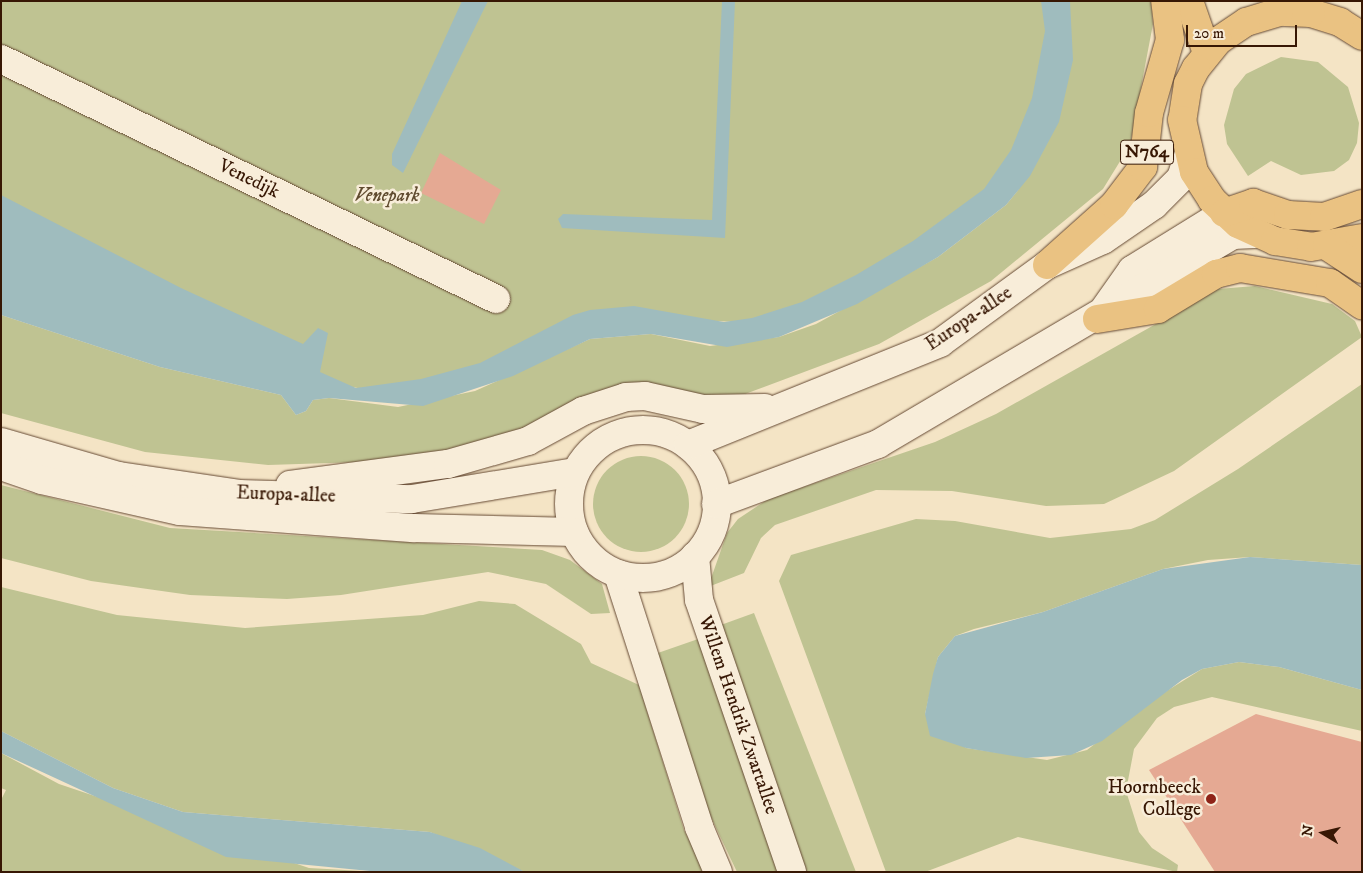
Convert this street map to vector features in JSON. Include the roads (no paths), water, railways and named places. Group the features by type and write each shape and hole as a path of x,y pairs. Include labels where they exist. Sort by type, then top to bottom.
{"main road":[{"name":"N764","path":"1047,265 1114,205 1143,167 1149,113 1170,40 1165,1"},
{"path":"1189,1 1207,53"},
{"name":"N764","path":"1268,1 1296,11 1326,16 1359,31"},
{"name":"N764","path":"1296,11 1246,22 1207,53 1183,102 1188,156 1202,186 1224,212 1254,234 1293,244 1327,246 1362,238"},
{"name":"Venedijk","path":"1,59 496,299"},
{"name":"Europa-allee","path":"688,445 940,343 1047,265 1104,240 1154,205 1181,178 1188,156"},
{"path":"1097,319 1132,270 1224,212 1253,203 1288,215 1324,217 1362,204"},
{"path":"716,504 878,444 1097,319 1233,235 1254,234"},
{"name":"N764","path":"1327,246 1362,269"},
{"path":"1097,319 1158,309 1216,274 1240,268 1330,283 1362,305"},
{"path":"239,494 344,474 448,464 528,441 582,411 626,397 658,398 703,409 788,406"},
{"path":"649,430 688,445 714,482 716,504 707,541 695,556 675,570 651,578 618,574 592,558 574,532 570,493 575,472 597,445 627,431 649,430"},
{"name":"Europa-allee","path":"1,442 119,476 239,494 412,499 575,472"},
{"name":"Europa-allee","path":"1,466 42,480 180,511 405,528 574,532"},
{"name":"Willem Hendrik Zwartallee","path":"695,556 699,600 792,872"},
{"path":"618,574 699,827 718,872"}],"water":[{"path":"462,1 488,1 403,173 392,165 392,154"},
{"path":"722,1 735,1 725,238 562,228 558,219 563,214 712,220"},
{"path":"1041,1 1070,1 1073,60 1059,122 1030,176 1006,205 938,257 857,304 779,337 727,347 651,334 590,339 513,376 423,406 329,398 313,400 306,411 296,415 281,395 160,367 1,315 1,195 181,288 303,344 318,328 328,333 320,372 356,388 421,379 480,363 573,315 590,310 634,306 724,322 752,318 802,302 856,275 913,241 984,189 1011,150 1032,98 1045,31"},
{"path":"1250,557 1362,565 1362,690 1279,667 1239,662 1202,669 1182,680 1102,741 1071,755 1026,758 966,748 930,736 925,714 933,674 938,657 955,636 1043,612 1163,569"},
{"path":"1,731 113,788 183,812 430,832 480,848 525,872 380,872 226,857 1,753"}],"place":[{"name":"Hoornbeeck College","path":"1211,799"}],"park label":[{"name":"Venepark","path":"387,196"}]}
